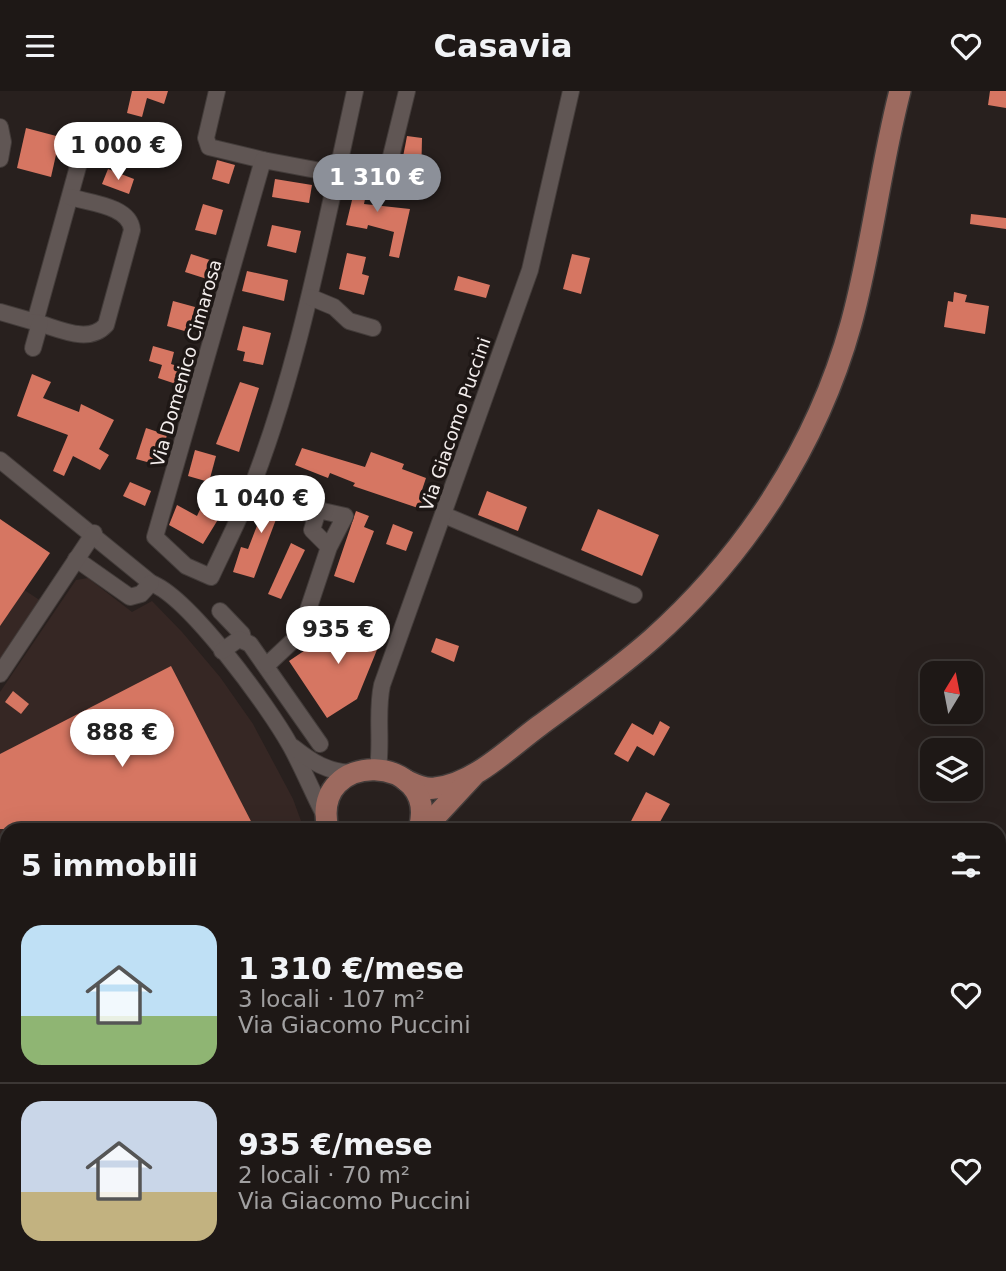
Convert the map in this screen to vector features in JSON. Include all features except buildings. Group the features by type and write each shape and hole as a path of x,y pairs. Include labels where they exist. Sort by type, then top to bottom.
{"main road":[{"path":"430,823 478,771 651,639 712,579 758,521 820,410 850,326 900,91"},
{"path":"327,823 333,791 353,773 378,768 422,787 435,788 478,771"},
{"path":"405,780 419,801 419,823"}],"street":[{"path":"217,91 206,138 209,147 337,174 355,91"},
{"path":"383,189 407,91"},
{"name":"Via Giacomo Puccini","path":"378,768 381,739 379,699 382,685 530,270 571,91"},
{"path":"0,127 4,142 0,159"},
{"path":"33,348 37,323 87,134"},
{"name":"Via Domenico Cimarosa","path":"262,160 156,537 208,584 247,499 310,297 337,174"},
{"path":"0,312 87,336 99,333 106,325 132,230 131,221 125,213 70,197"},
{"path":"310,297 334,307 349,321 373,328"},
{"path":"0,460 157,585 222,651 290,745 327,823"},
{"path":"444,515 634,595"},
{"path":"0,674 94,533"},
{"path":"267,665 300,634 329,547"},
{"path":"76,559 130,597 141,594 186,566"},
{"path":"220,611 243,634 243,639 267,665 320,744"},
{"path":"222,651 243,639"},
{"path":"290,745 316,765 330,771 353,773"}],"shaded area":[{"path":"0,574 41,601 0,661"},
{"path":"88,578 132,612 152,601 182,632 220,677 253,724 293,799 302,823 0,823 0,692 76,580"}]}
